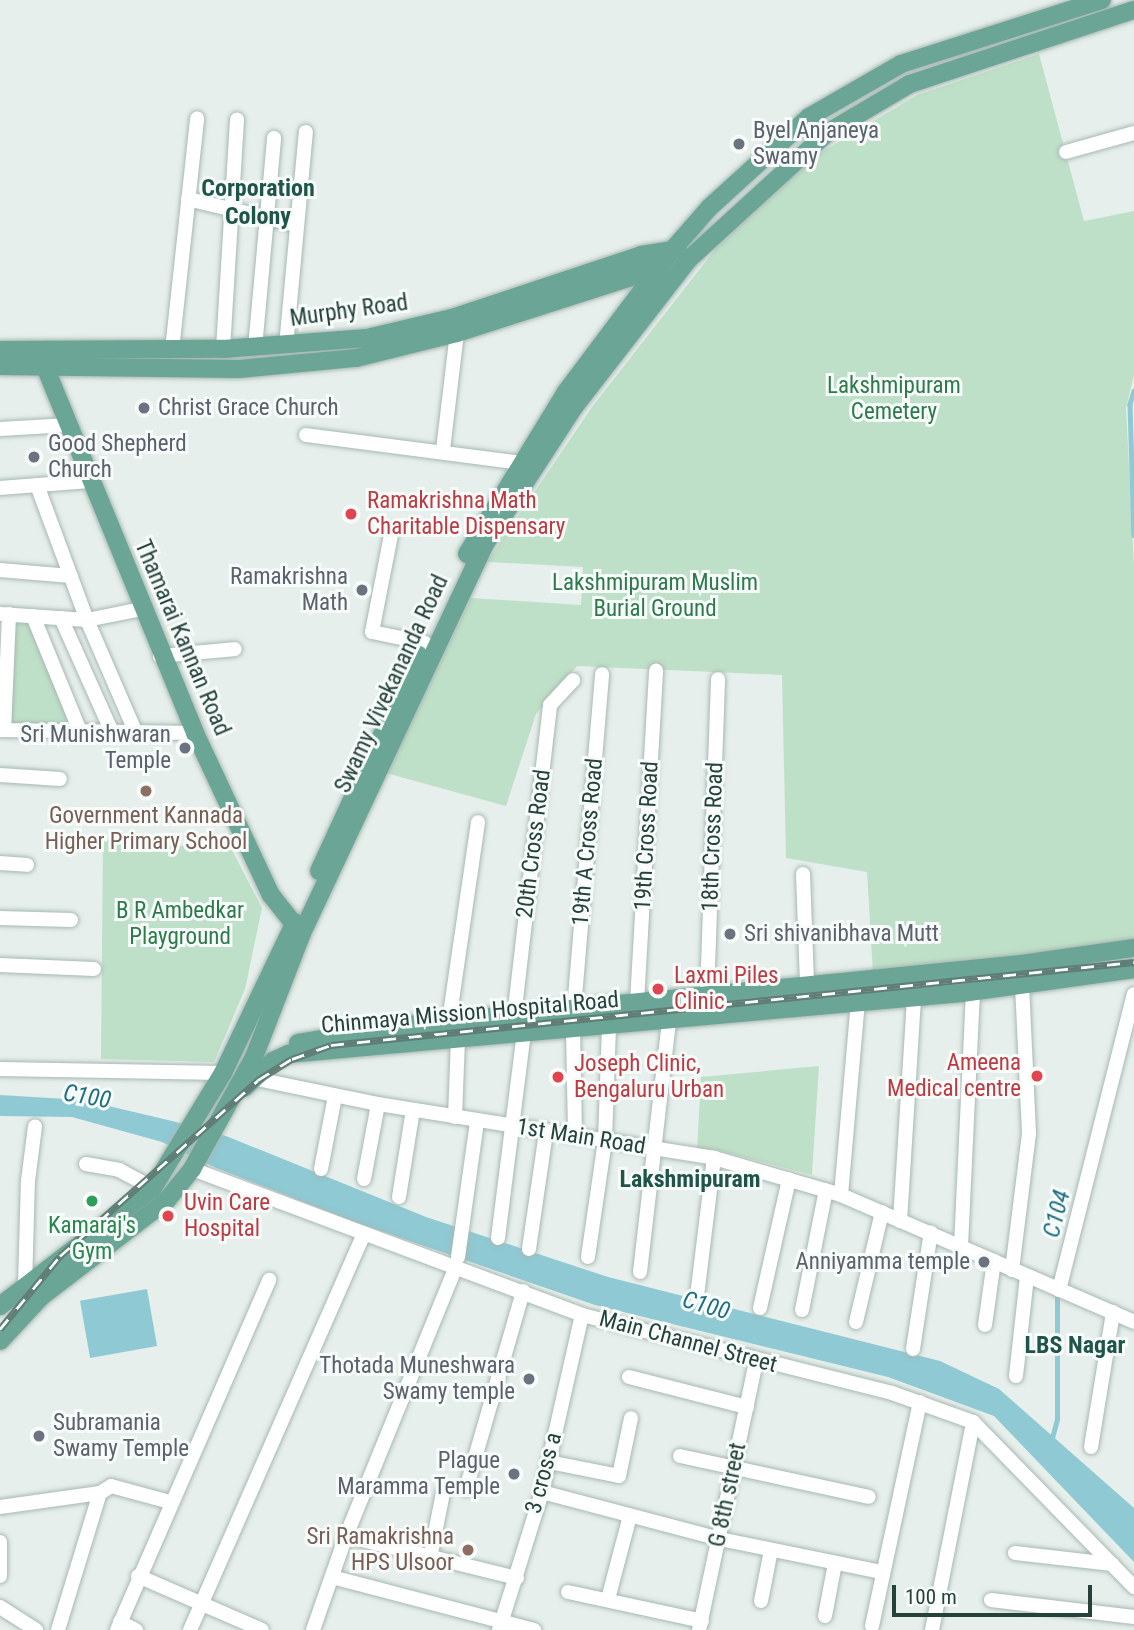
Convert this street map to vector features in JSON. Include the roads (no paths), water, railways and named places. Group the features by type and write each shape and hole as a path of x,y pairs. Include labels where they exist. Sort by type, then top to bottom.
{"main road":[{"name":"Swamy Vivekananda Road","path":"529,464 574,407 682,253 709,208 809,117 901,64 1102,0"},
{"name":"Swamy Vivekananda Road","path":"682,253 827,133 910,84 1134,10"},
{"name":"Murphy Road","path":"0,366 42,358 256,348 368,338 452,318 536,287 682,253"},
{"name":"Swamy Vivekananda Road","path":"2,1333 42,1296 142,1222 194,1166 254,1058 298,929 425,643 469,562 622,318 667,273"},
{"name":"Murphy Road","path":"0,350 42,358 287,366 356,358 457,333 606,284 667,273"},
{"path":"606,284 620,297 622,318"},
{"name":"Thamarai Kannan Road","path":"42,358 160,656 271,895 298,929"},
{"name":"Swamy Vivekananda Road","path":"0,1306 153,1188 174,1158 223,1073 298,929 469,562"},
{"name":"Chinmaya Mission Hospital Road","path":"223,1073 282,1046 449,1021 514,1017 637,1002 1021,964 1134,948"},
{"name":"Chinmaya Mission Hospital Road","path":"233,1097 252,1078 288,1054 973,992 1134,969"}],"street":[{"path":"172,350 197,118"},
{"path":"223,349 237,119"},
{"path":"286,345 306,132"},
{"path":"1066,152 1134,133"},
{"path":"256,348 274,138"},
{"path":"188,198 297,225"},
{"path":"443,450 457,333"},
{"path":"0,429 69,425"},
{"path":"306,435 443,450 529,464"},
{"path":"0,488 90,481"},
{"path":"37,485 87,620 135,731"},
{"path":"393,530 372,632 425,643"},
{"path":"0,570 71,576"},
{"path":"141,609 87,620 4,614 2,730 79,729 195,733"},
{"path":"33,616 79,729"},
{"path":"61,618 111,730"},
{"path":"160,656 235,649"},
{"name":"19th Cross Road","path":"637,1002 656,671"},
{"name":"19th A Cross Road","path":"574,1009 602,674"},
{"name":"18th Cross Road","path":"707,995 718,679"},
{"name":"20th Cross Road","path":"514,1017 550,705 573,680"},
{"path":"0,775 60,779"},
{"path":"449,1021 478,822"},
{"path":"0,863 27,864"},
{"path":"803,874 807,985"},
{"path":"0,918 71,920"},
{"path":"1012,1270 1029,1133 1025,985 1021,964"},
{"path":"0,965 94,970"},
{"path":"961,1246 973,992"},
{"path":"1056,1289 1134,994"},
{"path":"900,1221 914,997"},
{"path":"841,1195 858,1001"},
{"path":"640,1272 651,1149 669,1020"},
{"path":"588,1257 605,1141 609,1026"},
{"path":"573,1029 575,1136"},
{"path":"498,1238 524,1033"},
{"path":"455,1117 458,1040"},
{"path":"0,1069 223,1073"},
{"name":"1st Main Road","path":"252,1078 412,1110 713,1158 826,1189 931,1232 1134,1322"},
{"path":"321,1169 335,1096"},
{"path":"364,1179 378,1104"},
{"path":"399,1197 412,1110"},
{"path":"313,1630 346,1536 457,1262 477,1121"},
{"path":"25,1286 28,1181 35,1126"},
{"path":"530,1249 546,1132"},
{"path":"697,1296 713,1158"},
{"path":"86,1164 119,1171 153,1188"},
{"name":"Main Channel Street","path":"194,1166 363,1235 457,1262 582,1315 920,1402 973,1422 1134,1587"},
{"path":"760,1308 789,1179"},
{"path":"802,1310 826,1189"},
{"path":"856,1322 882,1212"},
{"path":"914,1349 931,1232"},
{"path":"190,1630 363,1235"},
{"path":"985,1325 993,1261"},
{"path":"1016,1376 1027,1276"},
{"path":"136,1630 119,1626 170,1502 269,1280"},
{"path":"466,1489 523,1291"},
{"path":"1091,1447 1113,1312"},
{"name":"3 cross a","path":"501,1626 542,1492 582,1315"},
{"name":"G 8th street","path":"700,1625 756,1361"},
{"path":"629,1377 747,1407"},
{"path":"872,1626 881,1572 920,1402"},
{"path":"549,1462 619,1476 631,1418"},
{"path":"932,1630 973,1422"},
{"path":"680,1456 869,1497"},
{"path":"0,1507 100,1493 111,1486 170,1502"},
{"path":"542,1492 720,1539 881,1572"},
{"path":"58,1630 100,1493"},
{"path":"430,1558 443,1493"},
{"path":"608,1599 630,1516"},
{"path":"346,1536 517,1578"},
{"path":"0,1542 0,1577"},
{"path":"761,1601 771,1550"},
{"path":"1015,1553 1112,1564"},
{"path":"825,1616 835,1563"},
{"path":"138,1576 203,1601 262,1630"},
{"path":"332,1577 501,1626 534,1630"},
{"path":"568,1592 608,1599 700,1625"},
{"path":"991,1600 1134,1617"},
{"path":"0,1607 36,1630"}],"water":[{"name":"C100","path":"0,1095 83,1100 226,1136 426,1217 608,1277 940,1361 999,1389 1134,1508 1134,1562 994,1416 888,1377 595,1305 355,1222 216,1168 162,1142 72,1117 0,1116"},
{"path":"147,1289 157,1346 90,1358 80,1301"}],"waterway":[{"name":"C104","path":"1134,391 1130,404 1134,535"},
{"name":"C104","path":"1052,1438 1057,1419 1057,1294"}],"railway":[{"path":"0,1329 60,1256 258,1080 292,1059 331,1045 1134,962"}],"place":[{"name":"Byel Anjaneya Swamy","path":"739,144"},
{"name":"Christ Grace Church","path":"144,408"},
{"name":"Good Shepherd Church","path":"34,457"},
{"name":"Ramakrishna Math Charitable Dispensary","path":"351,514"},
{"name":"Ramakrishna Math","path":"362,590"},
{"name":"Sri Munishwaran Temple","path":"185,748"},
{"name":"Government Kannada Higher Primary School","path":"146,791"},
{"name":"Sri shivanibhava Mutt","path":"730,934"},
{"name":"Laxmi Piles Clinic","path":"658,989"},
{"name":"Ameena Medical centre","path":"1037,1076"},
{"name":"Joseph Clinic, Bengaluru Urban","path":"558,1077"},
{"name":"Kamaraj's Gym","path":"92,1201"},
{"name":"Uvin Care Hospital","path":"168,1216"},
{"name":"Anniyamma temple","path":"984,1262"},
{"name":"Thotada Muneshwara Swamy temple","path":"529,1379"},
{"name":"Subramania Swamy Temple","path":"39,1436"},
{"name":"Plague Maramma Temple","path":"514,1474"},
{"name":"Sri Ramakrishna HPS Ulsoor","path":"468,1550"}],"district":[{"name":"Corporation Colony","path":"258,203"},
{"name":"Lakshmipuram","path":"690,1180"},
{"name":"LBS Nagar","path":"1075,1346"}],"park label":[{"name":"Lakshmipuram Cemetery","path":"894,399"},
{"name":"Lakshmipuram Muslim Burial Ground","path":"655,596"},
{"name":"B R Ambedkar Playground","path":"180,924"}]}
